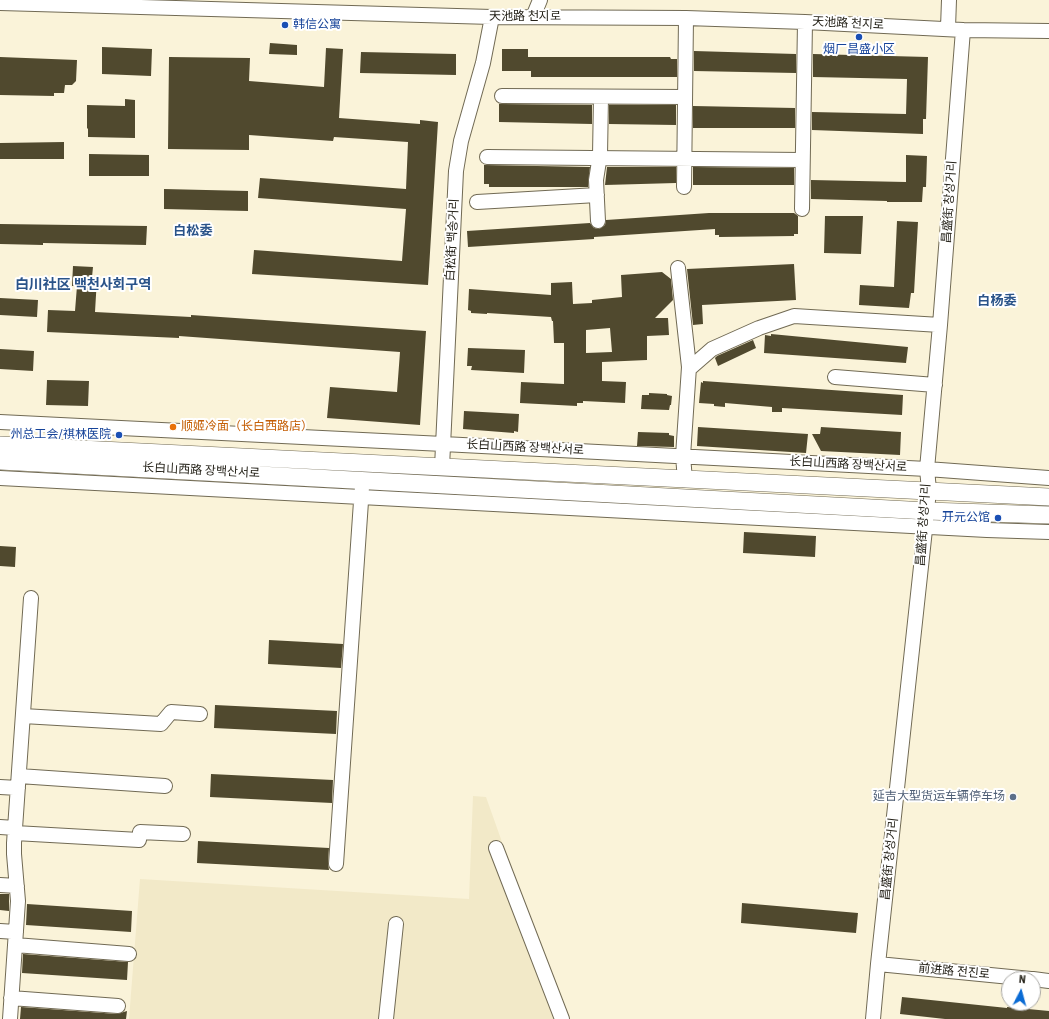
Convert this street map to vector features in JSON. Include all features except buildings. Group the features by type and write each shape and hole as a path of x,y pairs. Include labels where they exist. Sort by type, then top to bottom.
{"main road":[{"name":"长白山西路 장백산서로","path":"0,445 1049,497"},
{"name":"长白山西路 장백산서로","path":"0,461 362,480 927,519 1049,515"}],"street":[{"path":"533,17 540,0"},
{"path":"948,28 949,0"},
{"name":"天池路 천지로","path":"0,3 321,6 492,17 686,18 948,28 963,30 1049,31"},
{"name":"白松街 백송거리","path":"442,467 456,171 461,141 483,63 492,17"},
{"path":"684,187 686,18"},
{"path":"802,209 805,22"},
{"name":"昌盛街 창성거리","path":"874,1019 878,964 927,519 929,490 927,469 963,30"},
{"path":"502,96 685,97"},
{"path":"598,221 596,180 600,158 601,96"},
{"path":"487,157 802,160"},
{"path":"477,202 597,195"},
{"path":"678,268 689,369 683,456 685,480"},
{"path":"689,369 712,349 759,328 794,316 940,324"},
{"path":"835,377 935,385"},
{"name":"长白山西路 장백산서로","path":"0,422 927,469 1049,478"},
{"name":"长白山西路 장백산서로","path":"0,478 361,497 927,519 1049,532"},
{"path":"336,864 362,480"},
{"path":"10,1019 11,998 6,980 16,938 18,901 14,854 15,831 31,598"},
{"path":"23,716 161,724 171,712 200,714"},
{"path":"0,787 18,782 165,786"},
{"path":"0,827 15,831 140,840 140,832 183,834"},
{"path":"496,848 562,1019"},
{"path":"0,885 17,886"},
{"path":"386,1019 396,924"},
{"path":"0,931 16,938 129,954"},
{"name":"前进路 전진로","path":"878,964 1001,976"},
{"path":"11,998 118,1006"}],"shaded area":[{"path":"473,796 486,797 565,1019 129,1019 140,879 469,899"}],"place":[{"name":"韩信公寓","path":"285,25"},
{"name":"烟厂昌盛小区","path":"859,37"},
{"name":"顺姬冷面（长白西路店）","path":"173,427"},
{"name":"州总工会/祺林医院","path":"119,435"},
{"name":"开元公馆","path":"998,518"},
{"name":"延吉大型货运车辆停车场","path":"1013,797"}],"district":[{"name":"白松委","path":"193,232"},
{"name":"白川社区 백천사회구역","path":"83,285"},
{"name":"白杨委","path":"997,302"}]}
